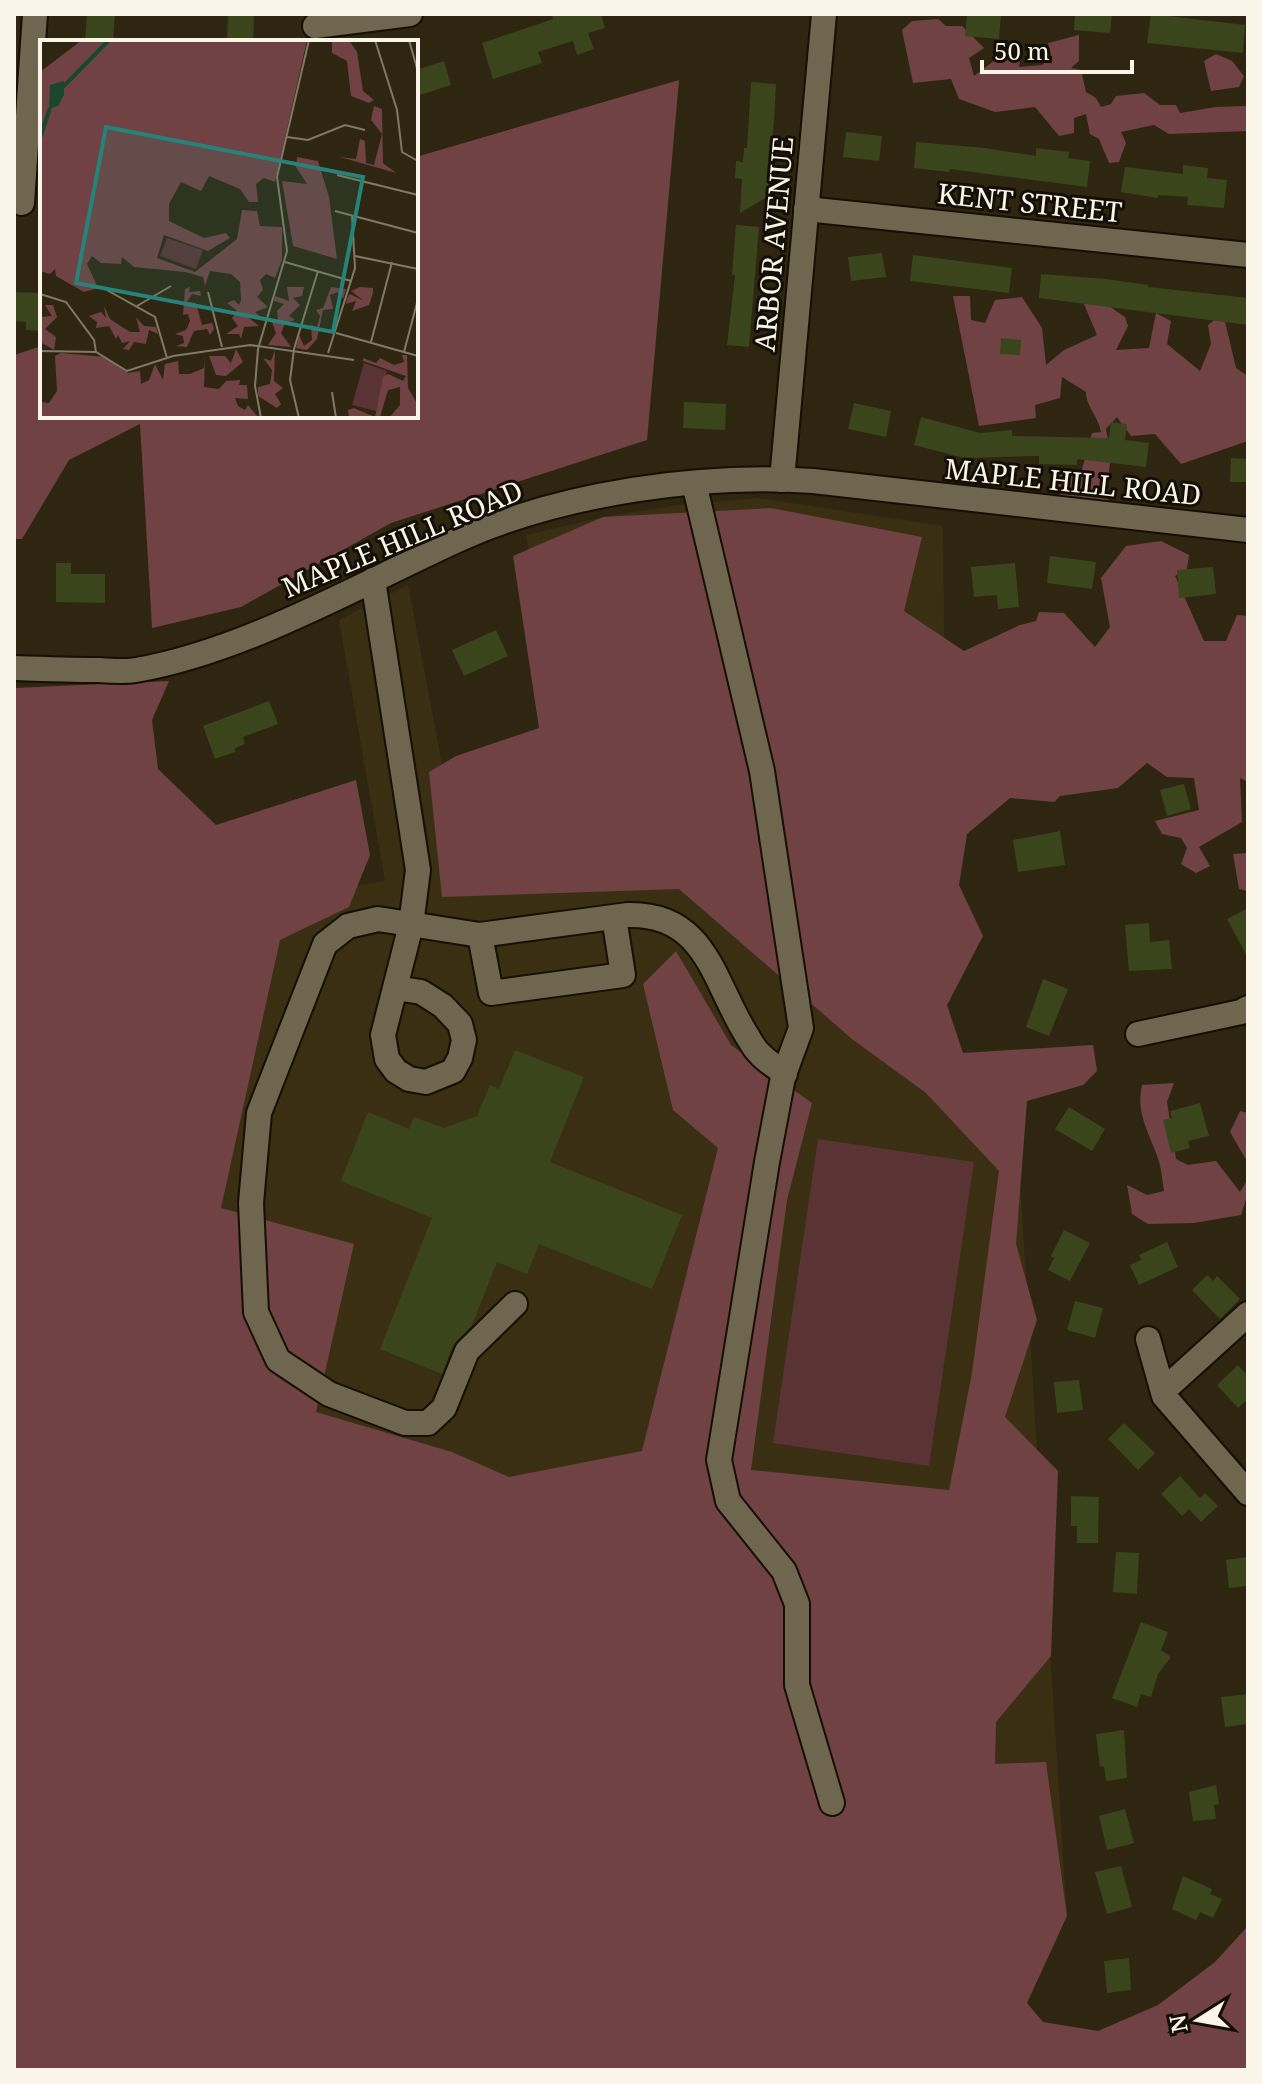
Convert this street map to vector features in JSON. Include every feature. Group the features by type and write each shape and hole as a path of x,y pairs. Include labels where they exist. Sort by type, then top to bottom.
{"street":[{"path":"22,203 35,14"},
{"path":"315,27 410,14"},
{"name":"ARBOR AVENUE","path":"782,480 824,14"},
{"name":"KENT STREET","path":"806,209 1248,255"},
{"name":"MAPLE HILL ROAD","path":"14,668 132,671 187,658 238,641 466,537 525,515 579,500 694,483 782,480 1248,530"},
{"path":"694,483 762,771 801,1028 785,1074 767,1162 719,1460 728,1501 784,1571 797,1604 797,1685 832,1803"},
{"path":"373,580 418,870 411,925 396,988"},
{"path":"515,1304 467,1351 444,1408 428,1423 405,1423 329,1394 278,1360 256,1312 251,1203 259,1113 325,944 348,926 378,919 480,935 648,915 682,928 710,960 734,1015 758,1053 785,1074"},
{"path":"480,935 491,993 623,975 614,917"},
{"path":"1138,1034 1248,1008"},
{"path":"1163,1391 1248,1314"},
{"path":"1148,1339 1163,1391 1248,1493"}],"shaded area":[{"path":"938,19 946,26 962,26 984,48 969,58 974,76 1007,51 1020,58 1019,67 1042,65 1051,56 1048,43 1079,35 1079,61 1071,68 1081,70 1086,92 1096,98 1101,107 1111,104 1116,96 1144,93 1160,105 1176,105 1180,113 1248,106 1248,131 1169,134 1154,125 1121,132 1126,143 1119,162 1109,163 1099,139 1090,134 1086,114 1074,118 1074,133 1059,136 1035,107 995,112 959,99 951,79 913,83 902,30 912,21"},
{"path":"1216,54 1232,61 1244,76 1239,87 1211,91 1204,61"},
{"path":"679,80 647,440 391,523 241,607 152,628 140,424 69,460 22,539 14,539 14,355 40,347 40,418 418,418 418,156"},
{"path":"953,296 970,296 971,320 985,323 995,300 1022,297 1042,328 1046,365 1064,350 1097,335 1084,304 1096,297 1125,317 1128,326 1116,350 1149,348 1156,313 1171,321 1167,344 1200,371 1211,344 1208,325 1223,313 1236,368 1248,376 1248,441 1181,464 1155,434 1131,436 1117,417 1106,429 1111,454 1107,487 1109,507 1064,503 1055,482 1062,470 1081,473 1092,433 1101,432 1086,392 1062,377 1060,398 1035,405 1036,418 979,426"},
{"path":"758,498 943,526 948,1067 1093,1045 1097,1071 1014,1088 1067,1916 208,1385 203,912 385,881 339,620 408,585 463,874 581,858 526,535 603,517 679,505"},
{"path":"771,508 922,537 904,611 964,651 1020,625 1036,621 1039,612 1064,613 1095,647 1110,627 1101,578 1126,546 1161,541 1189,555 1187,569 1175,576 1204,641 1226,641 1237,615 1248,616 1248,782 1240,778 1242,822 1199,847 1210,866 1196,873 1181,864 1187,848 1181,838 1162,834 1155,821 1199,810 1194,778 1167,777 1147,763 1118,788 1060,796 1054,802 1010,798 967,834 959,885 983,936 947,1005 963,1053 1093,1045 1097,1071 1083,1085 1027,1101 1016,1244 1037,1320 1005,1417 1058,1471 1051,1656 996,1722 995,1764 1046,1762 1067,1916 1027,2003 1043,2022 1098,2031 1158,2005 1215,1962 1248,1926 1248,2070 14,2070 14,688 169,681 152,720 158,769 216,825 356,780 370,855 349,907 280,940 221,1208 354,1244 316,1412 452,1452 509,1477 642,1451 718,1148 673,1110 643,984 676,951 731,1045 812,1103 787,1200 751,1470 949,1490 972,1373 999,1171 926,1093 852,1039 679,889 442,897 429,772 456,756 539,728 513,556 603,517"},
{"path":"1248,853 1248,891 1239,889 1233,854"},
{"path":"1174,1083 1167,1102 1176,1159 1188,1165 1216,1161 1240,1192 1248,1179 1248,1193 1241,1215 1194,1223 1148,1224 1132,1214 1127,1185 1147,1195 1164,1191 1159,1162 1141,1112 1142,1085"},
{"path":"1240,1111 1248,1113 1248,1163 1230,1132"},
{"path":"818,1139 974,1162 929,1466 773,1443"}],"building":[{"path":"87,14 115,14 113,40 85,40"},
{"path":"228,14 254,14 253,40 227,40"},
{"path":"552,14 601,14 605,28 588,33 594,49 577,55 573,41 538,52 542,63 493,79 482,43 553,19"},
{"path":"967,14 1001,14 999,39 965,36"},
{"path":"1075,14 1112,14 1110,33 1074,30"},
{"path":"1151,14 1245,25 1243,53 1147,43"},
{"path":"444,61 451,85 420,95 418,69"},
{"path":"751,82 776,84 774,121 767,197 740,213 742,179 735,178 736,161 743,162 744,148 747,148"},
{"path":"846,132 882,136 879,161 843,157"},
{"path":"916,142 1036,156 1036,148 1069,152 1068,158 1090,161 1087,187 950,169 949,172 914,168"},
{"path":"1183,165 1208,168 1207,178 1227,180 1224,208 1187,205 1188,197 1158,195 1158,198 1121,192 1125,167 1183,174"},
{"path":"736,225 759,227 749,347 727,345 735,275 732,275"},
{"path":"882,253 886,277 851,281 848,257"},
{"path":"913,255 1012,268 1009,293 910,281"},
{"path":"1041,274 1106,279 1248,298 1248,325 1039,298"},
{"path":"14,292 40,293 40,331 26,330 26,322 14,321"},
{"path":"1001,338 1021,340 1020,355 1000,354"},
{"path":"684,402 726,404 725,430 683,428"},
{"path":"854,403 891,411 886,437 848,429"},
{"path":"921,417 980,433 1012,430 1012,436 1109,438 1111,422 1127,424 1125,440 1149,443 1146,467 1077,459 1077,465 1039,464 1039,456 964,458 914,445"},
{"path":"1231,458 1248,459 1248,482 1230,482"},
{"path":"1050,556 1096,562 1092,589 1047,583"},
{"path":"56,563 71,563 71,574 105,574 105,603 56,602"},
{"path":"1015,563 1019,607 998,609 997,595 974,597 971,567"},
{"path":"1213,567 1216,594 1179,598 1177,570"},
{"path":"496,630 508,656 464,676 452,650"},
{"path":"269,701 278,724 243,737 245,744 235,748 235,752 215,759 203,726"},
{"path":"1184,784 1191,809 1167,816 1160,790"},
{"path":"1060,831 1065,865 1018,872 1013,840"},
{"path":"1248,908 1248,958 1227,919"},
{"path":"1149,923 1150,942 1169,940 1172,969 1129,971 1125,925"},
{"path":"1043,979 1068,989 1049,1036 1026,1027"},
{"path":"515,1050 584,1077 550,1162 682,1215 652,1289 539,1244 527,1274 497,1262 472,1325 453,1345 442,1374 380,1349 432,1218 341,1181 368,1112 409,1129 414,1117 444,1128 477,1116 490,1085 499,1089"},
{"path":"1200,1103 1209,1136 1188,1141 1190,1148 1171,1153 1163,1120 1172,1118 1170,1111"},
{"path":"1069,1107 1105,1129 1092,1151 1055,1129"},
{"path":"1064,1230 1090,1243 1070,1281 1048,1270 1054,1258 1051,1256"},
{"path":"1167,1242 1178,1267 1139,1285 1130,1265 1141,1260 1139,1255"},
{"path":"1207,1275 1213,1281 1217,1276 1240,1299 1220,1319 1192,1290"},
{"path":"1075,1301 1103,1308 1095,1338 1067,1330"},
{"path":"1238,1365 1248,1376 1248,1399 1238,1408 1217,1385"},
{"path":"1079,1380 1083,1410 1057,1413 1054,1382"},
{"path":"1124,1423 1155,1453 1138,1470 1108,1439"},
{"path":"1180,1476 1200,1498 1205,1493 1218,1506 1201,1522 1189,1509 1182,1516 1161,1494"},
{"path":"1071,1496 1099,1497 1098,1543 1077,1543 1077,1526 1071,1526"},
{"path":"1116,1552 1139,1553 1137,1594 1113,1592"},
{"path":"1248,1557 1248,1586 1229,1588 1226,1560"},
{"path":"1141,1622 1168,1632 1161,1650 1171,1657 1158,1674 1151,1697 1141,1694 1137,1707 1112,1698"},
{"path":"1248,1694 1248,1724 1225,1727 1221,1697"},
{"path":"1124,1730 1127,1778 1106,1781 1104,1766 1100,1767 1096,1734"},
{"path":"1216,1785 1219,1804 1214,1805 1216,1819 1193,1821 1189,1792"},
{"path":"1125,1809 1134,1843 1107,1850 1099,1816"},
{"path":"1121,1866 1132,1907 1107,1914 1095,1872"},
{"path":"1183,1876 1212,1889 1210,1894 1222,1899 1213,1918 1200,1912 1196,1920 1172,1909"},
{"path":"1129,1958 1131,1990 1107,1993 1104,1961"}]}
